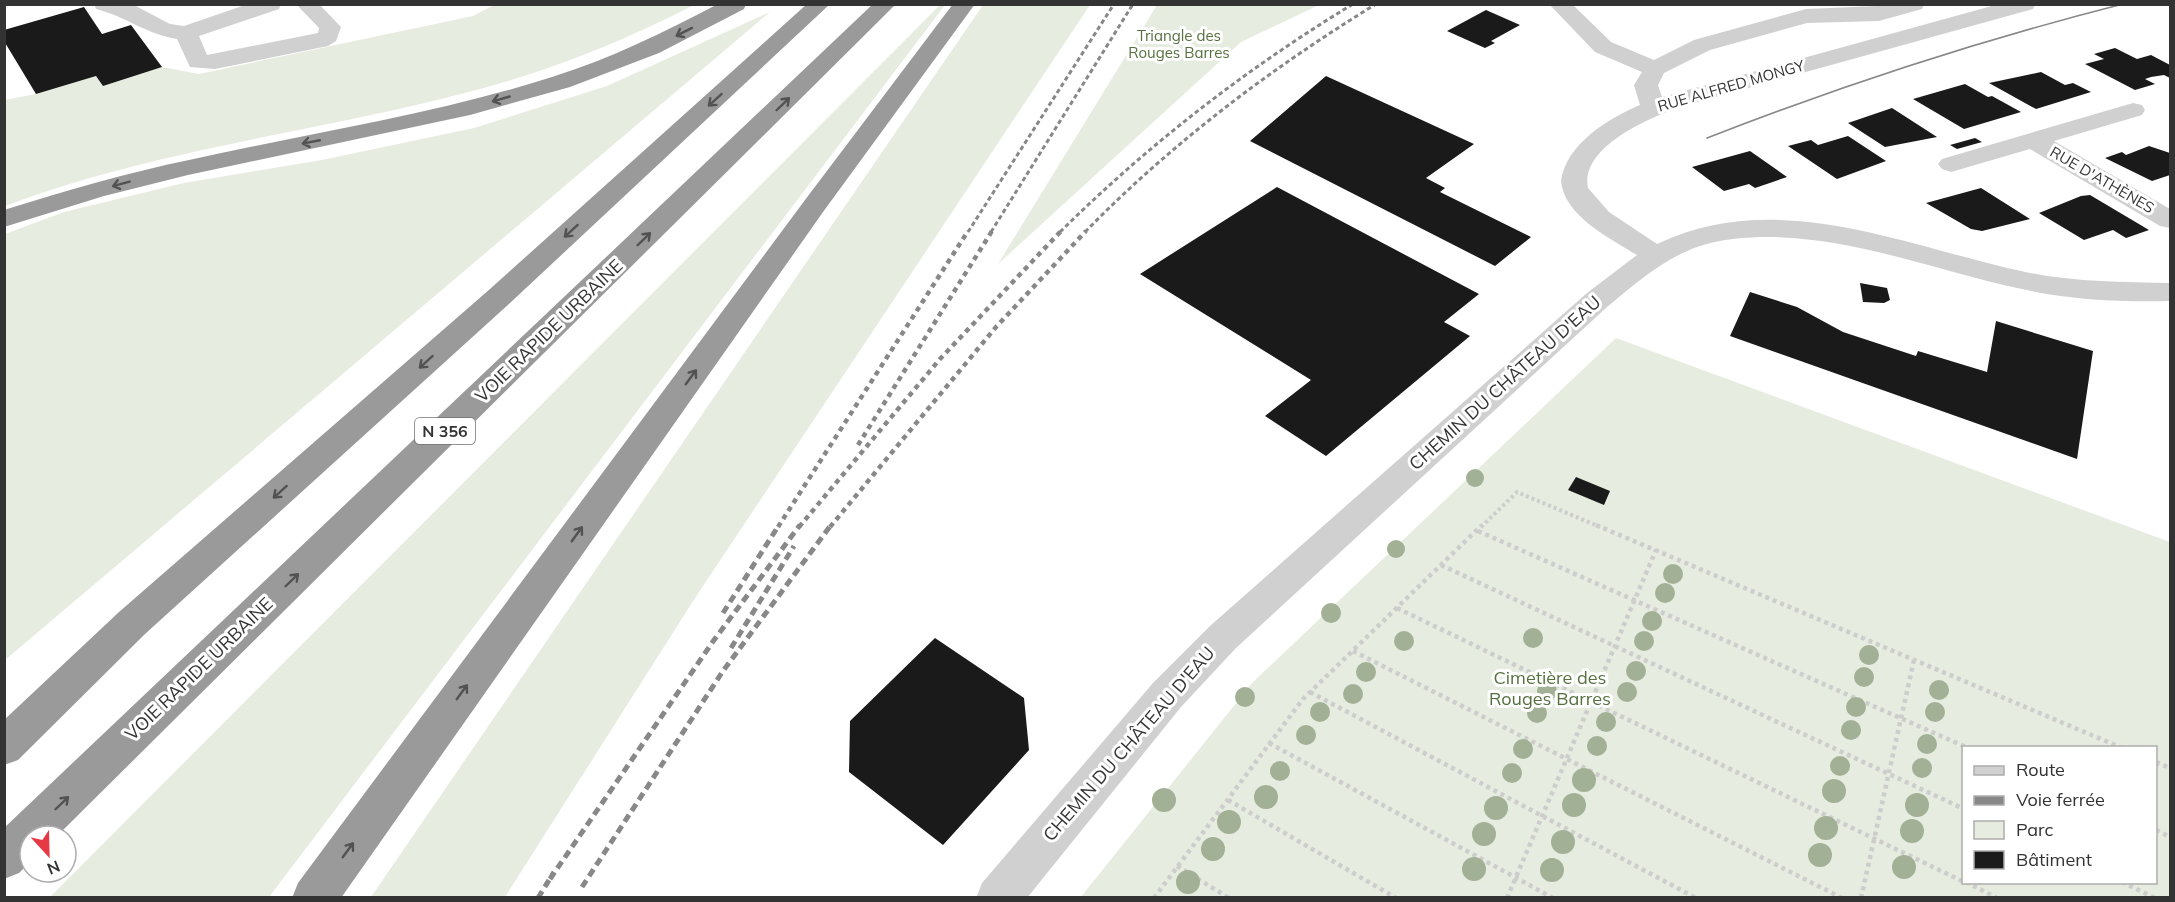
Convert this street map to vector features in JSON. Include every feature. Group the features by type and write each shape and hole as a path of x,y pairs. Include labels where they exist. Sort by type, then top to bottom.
{"highway":[{"path":"4,219 149,177 478,106 552,85 675,36 736,4"},
{"path":"4,747 132,623 500,296 820,4"},
{"name":"VOIE RAPIDE URBAINE","path":"4,858 885,4"},
{"path":"314,897 814,206 964,4"},
{"path":"4,718 132,623"}],"street":[{"path":"104,4 132,12 156,28 186,33 271,4"},
{"path":"186,33 198,62 205,63 320,40 327,36 330,27 306,4"},
{"path":"1559,4 1603,47 1654,69"},
{"path":"1653,108 1646,85 1654,69 1702,45 1806,16 1879,14 1914,4"},
{"name":"RUE ALFRED MONGY","path":"1656,255 1594,211 1575,188 1574,178 1586,154 1601,138 1620,124 1653,108 2025,4"},
{"name":"RUE D'ATHÈNES","path":"1951,164 2133,110"},
{"name":"RUE D'ATHÈNES","path":"2033,140 2170,220"},
{"name":"CHEMIN DU CHÂTEAU D'EAU","path":"998,897 1167,695 1223,637 1597,300 1656,255 1680,243 1717,233 1813,229 1891,242 2034,283 2093,290 2170,292"}],"path":[{"path":"1154,897 1269,743 1310,693 1517,492 2120,746"},
{"path":"1478,531 1966,746"},
{"path":"1506,897 1656,550"},
{"path":"1441,566 1962,807"},
{"path":"1397,608 1962,881"},
{"path":"1353,651 1842,897"},
{"path":"1861,897 1914,660"},
{"path":"1310,693 1696,897"},
{"path":"1269,743 1553,897"},
{"path":"1228,799 1396,897"},
{"path":"1177,866 1229,897"},
{"path":"1968,884 1996,897"},
{"path":"2126,884 2154,897"}],"green space":[{"path":"941,4 945,5 269,897 50,897 63,884 78,884 78,869"},
{"path":"494,5 694,5 589,53 508,81 421,104 122,169 5,206 5,100 36,94 96,76 103,86 162,67 199,74 473,16"},
{"path":"983,5 1090,5 695,598 505,897 371,897"},
{"name":"Triangle des Rouges Barres","path":"1157,5 1319,5 1241,42 998,264"},
{"path":"770,12 5,660 5,234 64,212 184,183 322,160 474,128 607,86"},
{"name":"Cimetière des Rouges Barres","path":"1616,338 2170,542 2170,897 1080,898 1253,682"}],"building":[{"path":"84,7 102,34 131,25 162,67 103,86 96,76 36,94 4,41 4,30"},
{"path":"1486,10 1520,25 1491,41 1495,43 1485,48 1447,31"},
{"path":"2115,48 2137,59 2151,55 2170,65 2170,78 2164,75 2145,79 2155,84 2135,90 2085,64 2104,59 2094,54"},
{"path":"2041,72 2065,85 2073,83 2091,92 2036,109 1989,83"},
{"path":"1326,76 1474,144 1426,178 1445,188 1440,192 1531,237 1495,266 1250,141"},
{"path":"1965,84 2021,112 1964,129 1913,99"},
{"path":"1892,108 1937,137 1885,147 1848,123"},
{"path":"1848,136 1886,161 1837,179 1788,146 1811,140 1818,145"},
{"path":"1975,138 1982,142 1957,149 1950,145"},
{"path":"2149,146 2170,153 2170,175 2152,181 2105,158 2122,152 2126,155"},
{"path":"1750,151 1787,177 1755,188 1749,184 1724,191 1692,167"},
{"path":"1277,187 1479,294 1444,322 1470,336 1326,456 1265,416 1311,380 1140,274"},
{"path":"1981,188 2030,219 1982,231 1971,229 1926,203"},
{"path":"2090,195 2149,230 2126,238 2113,230 2084,240 2039,213 2081,196"},
{"path":"1860,283 1887,288 1890,300 1884,303 1863,302"},
{"path":"1750,292 1797,307 1843,332 1916,356 1918,351 1987,372 1996,321 2093,351 2077,459 1730,336"},
{"path":"1576,477 1610,491 1604,505 1568,490"},
{"path":"935,638 1024,698 1029,750 943,845 849,772 850,721"}],"tram line":[{"path":"1707,138 1913,65 2123,4"}],"railway":[{"path":"968,232 1114,4"},
{"path":"991,232 1133,4"},
{"path":"1060,232 1128,168 1200,109 1275,55 1353,4"},
{"path":"1086,231 1152,168 1223,109 1260,81 1376,4"},
{"path":"778,527 968,231"},
{"path":"858,445 992,231"},
{"path":"830,527 996,327 1086,231"},
{"path":"799,527 940,359 1060,232"},
{"path":"723,613 779,525"},
{"path":"550,879 714,640 800,525"},
{"path":"582,887 723,671 831,525"},
{"path":"731,648 794,546"},
{"path":"538,898 554,872"}]}
